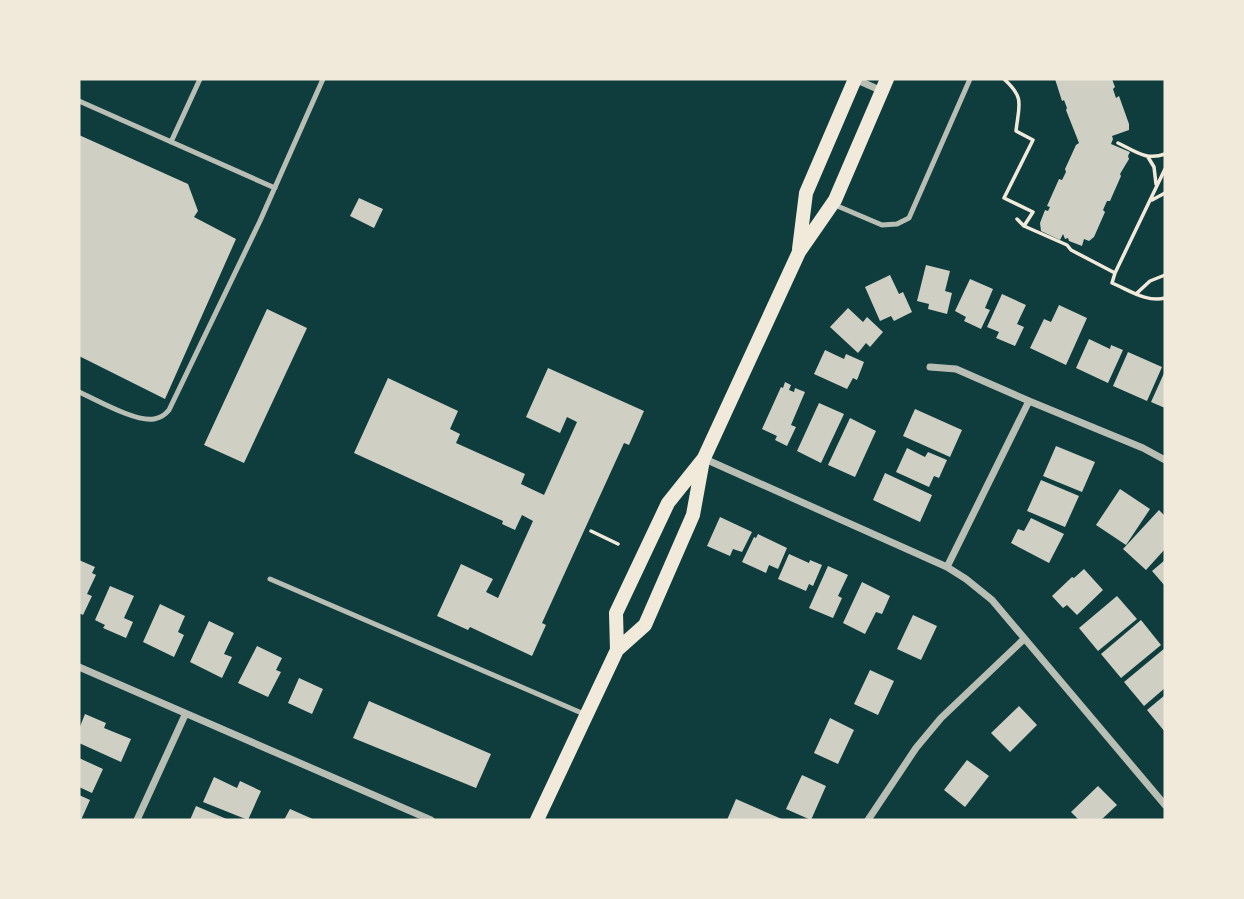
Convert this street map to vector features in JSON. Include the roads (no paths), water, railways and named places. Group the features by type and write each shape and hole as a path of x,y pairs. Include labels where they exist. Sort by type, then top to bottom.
{"main road":[{"path":"799,252 806,193 855,79"},
{"path":"537,820 617,650 645,625 693,515 704,458 799,252 832,204 885,85"},
{"path":"617,650 616,613 668,503 704,458"}],"street":[{"path":"855,79 885,85"},
{"path":"930,367 956,369 1143,448 1165,460"},
{"path":"947,567 1029,401"},
{"path":"704,458 947,567 966,579 992,600 1165,805"},
{"path":"868,820 916,748 941,718 1024,639"},
{"path":"79,667 431,820"},
{"path":"137,820 185,715"}],"lane":[{"path":"171,142 200,79"},
{"path":"79,392 144,419 155,419 169,410 275,188 323,79"},
{"path":"832,204 882,225 897,224 909,218 970,79"},
{"path":"79,101 275,188"},
{"path":"270,579 586,715"}]}
